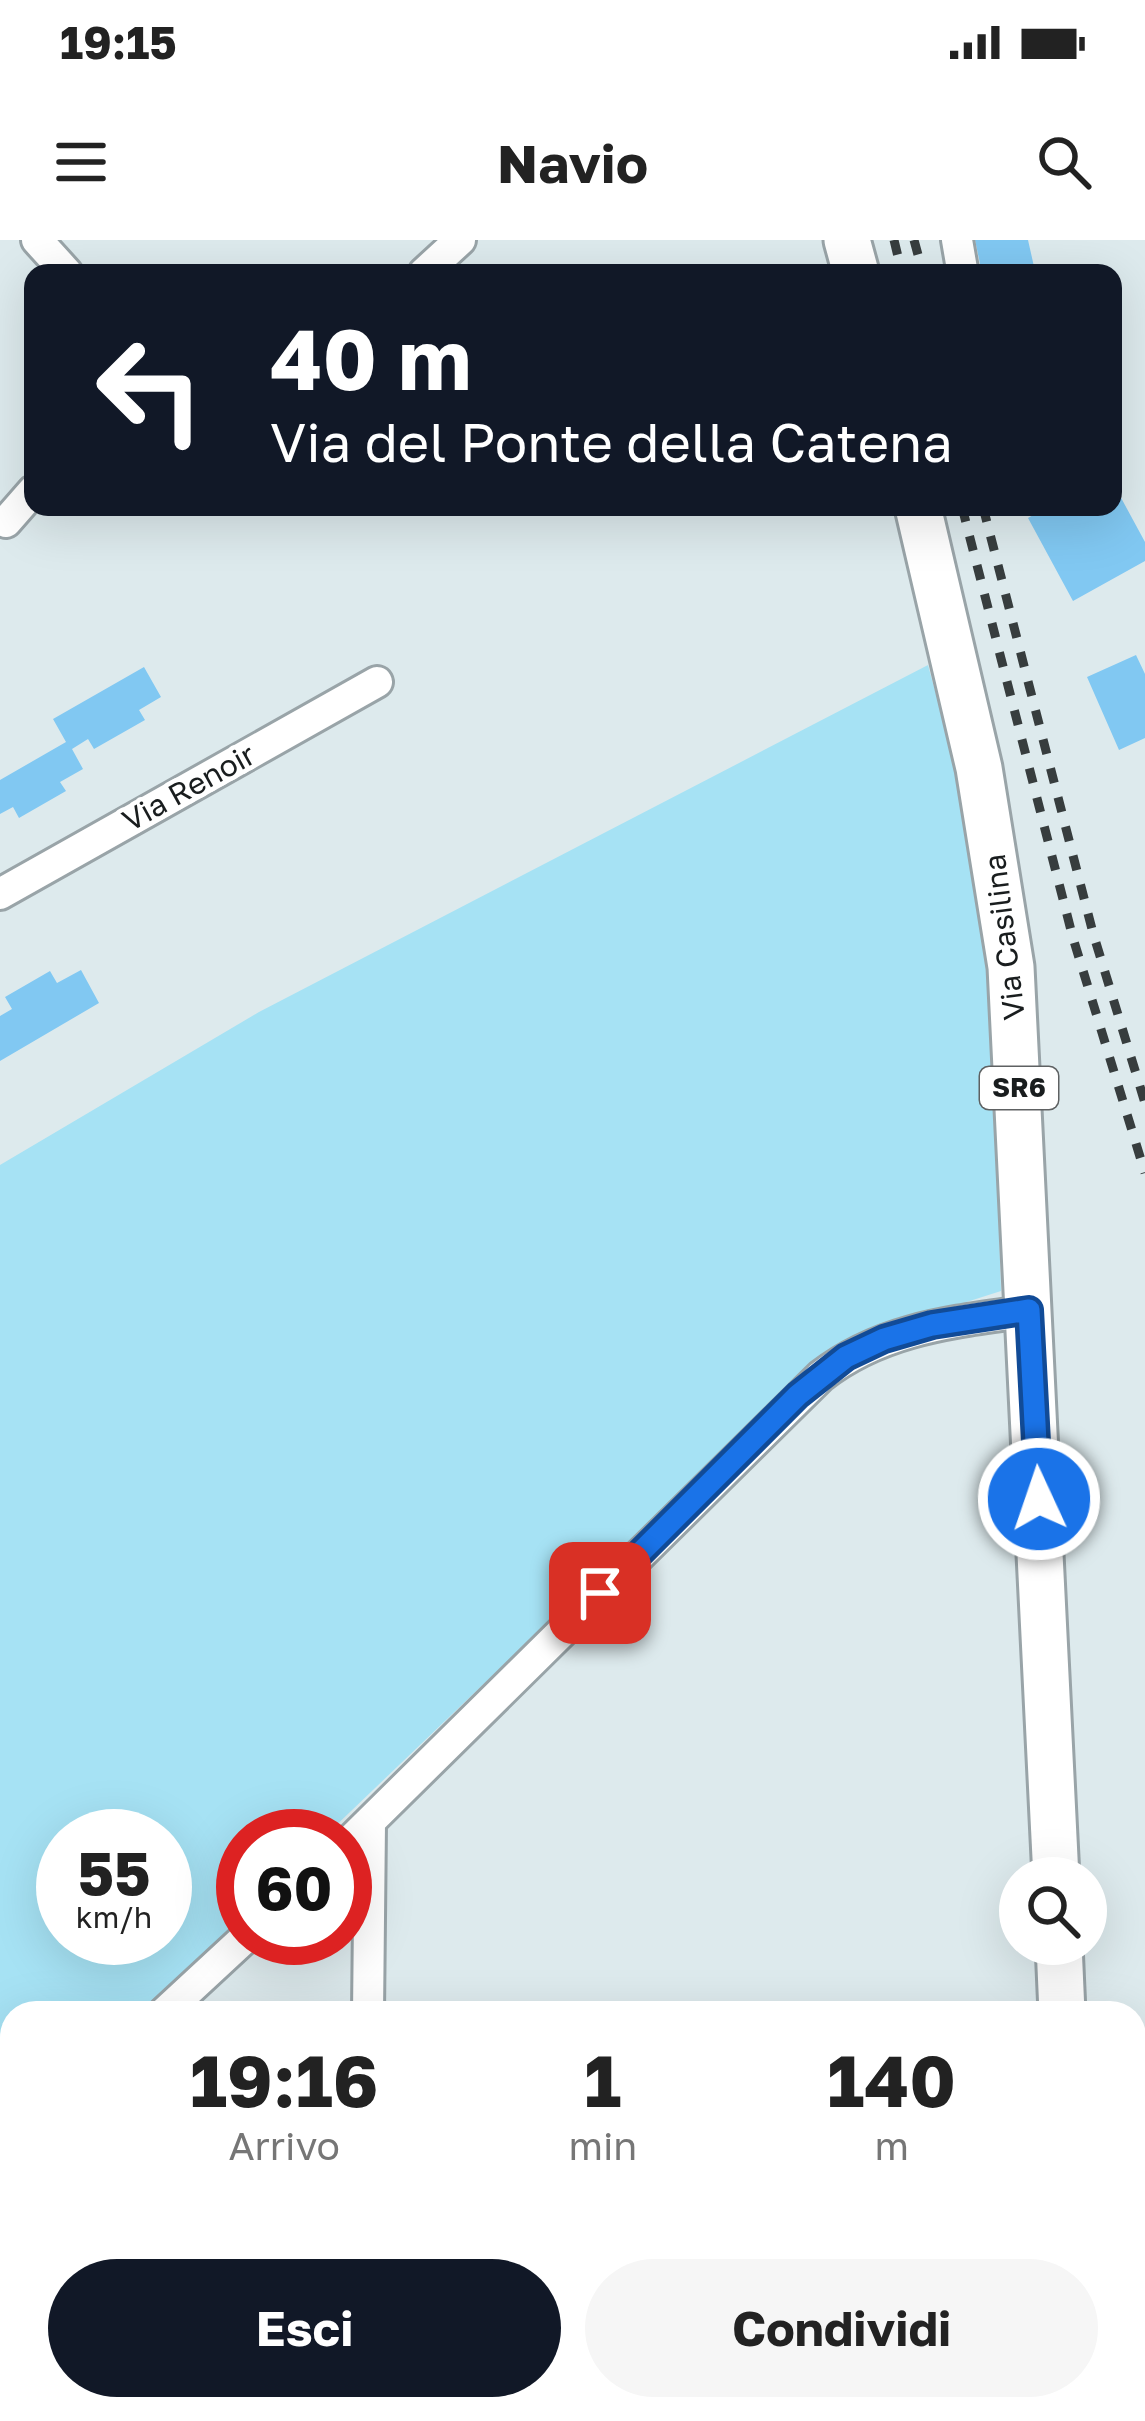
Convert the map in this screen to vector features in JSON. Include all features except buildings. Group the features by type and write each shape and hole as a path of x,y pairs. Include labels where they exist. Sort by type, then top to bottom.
{"main road":[{"name":"Via Casilina","path":"920,516 974,739 1003,898 1016,1029 1055,1857"},
{"path":"1060,1965 1061,2001"}],"street":[{"path":"37,240 59,264"},
{"path":"434,264 460,240"},
{"path":"3,524 24,501"},
{"name":"Via Renoir","path":"0,894 377,682"},
{"path":"372,1821 820,1376 863,1348 906,1331 1029,1310"},
{"path":"177,2001 216,1965"},
{"path":"368,2001 369,1965"}],"shaded area":[{"path":"928,665 957,771 979,900 991,1030 1001,1291 907,1321 784,1396 353,1809 216,1809 216,1945 160,2001 0,2001 0,1165 259,1012"}],"railway":[{"path":"894,240 900,264"},
{"path":"914,240 921,264"},
{"path":"964,516 1073,938 1145,1173"},
{"path":"985,516 1093,933 1145,1103"}],"route":[{"path":"600,1593 808,1385 863,1348 932,1325 1029,1310 1039,1499"}]}
